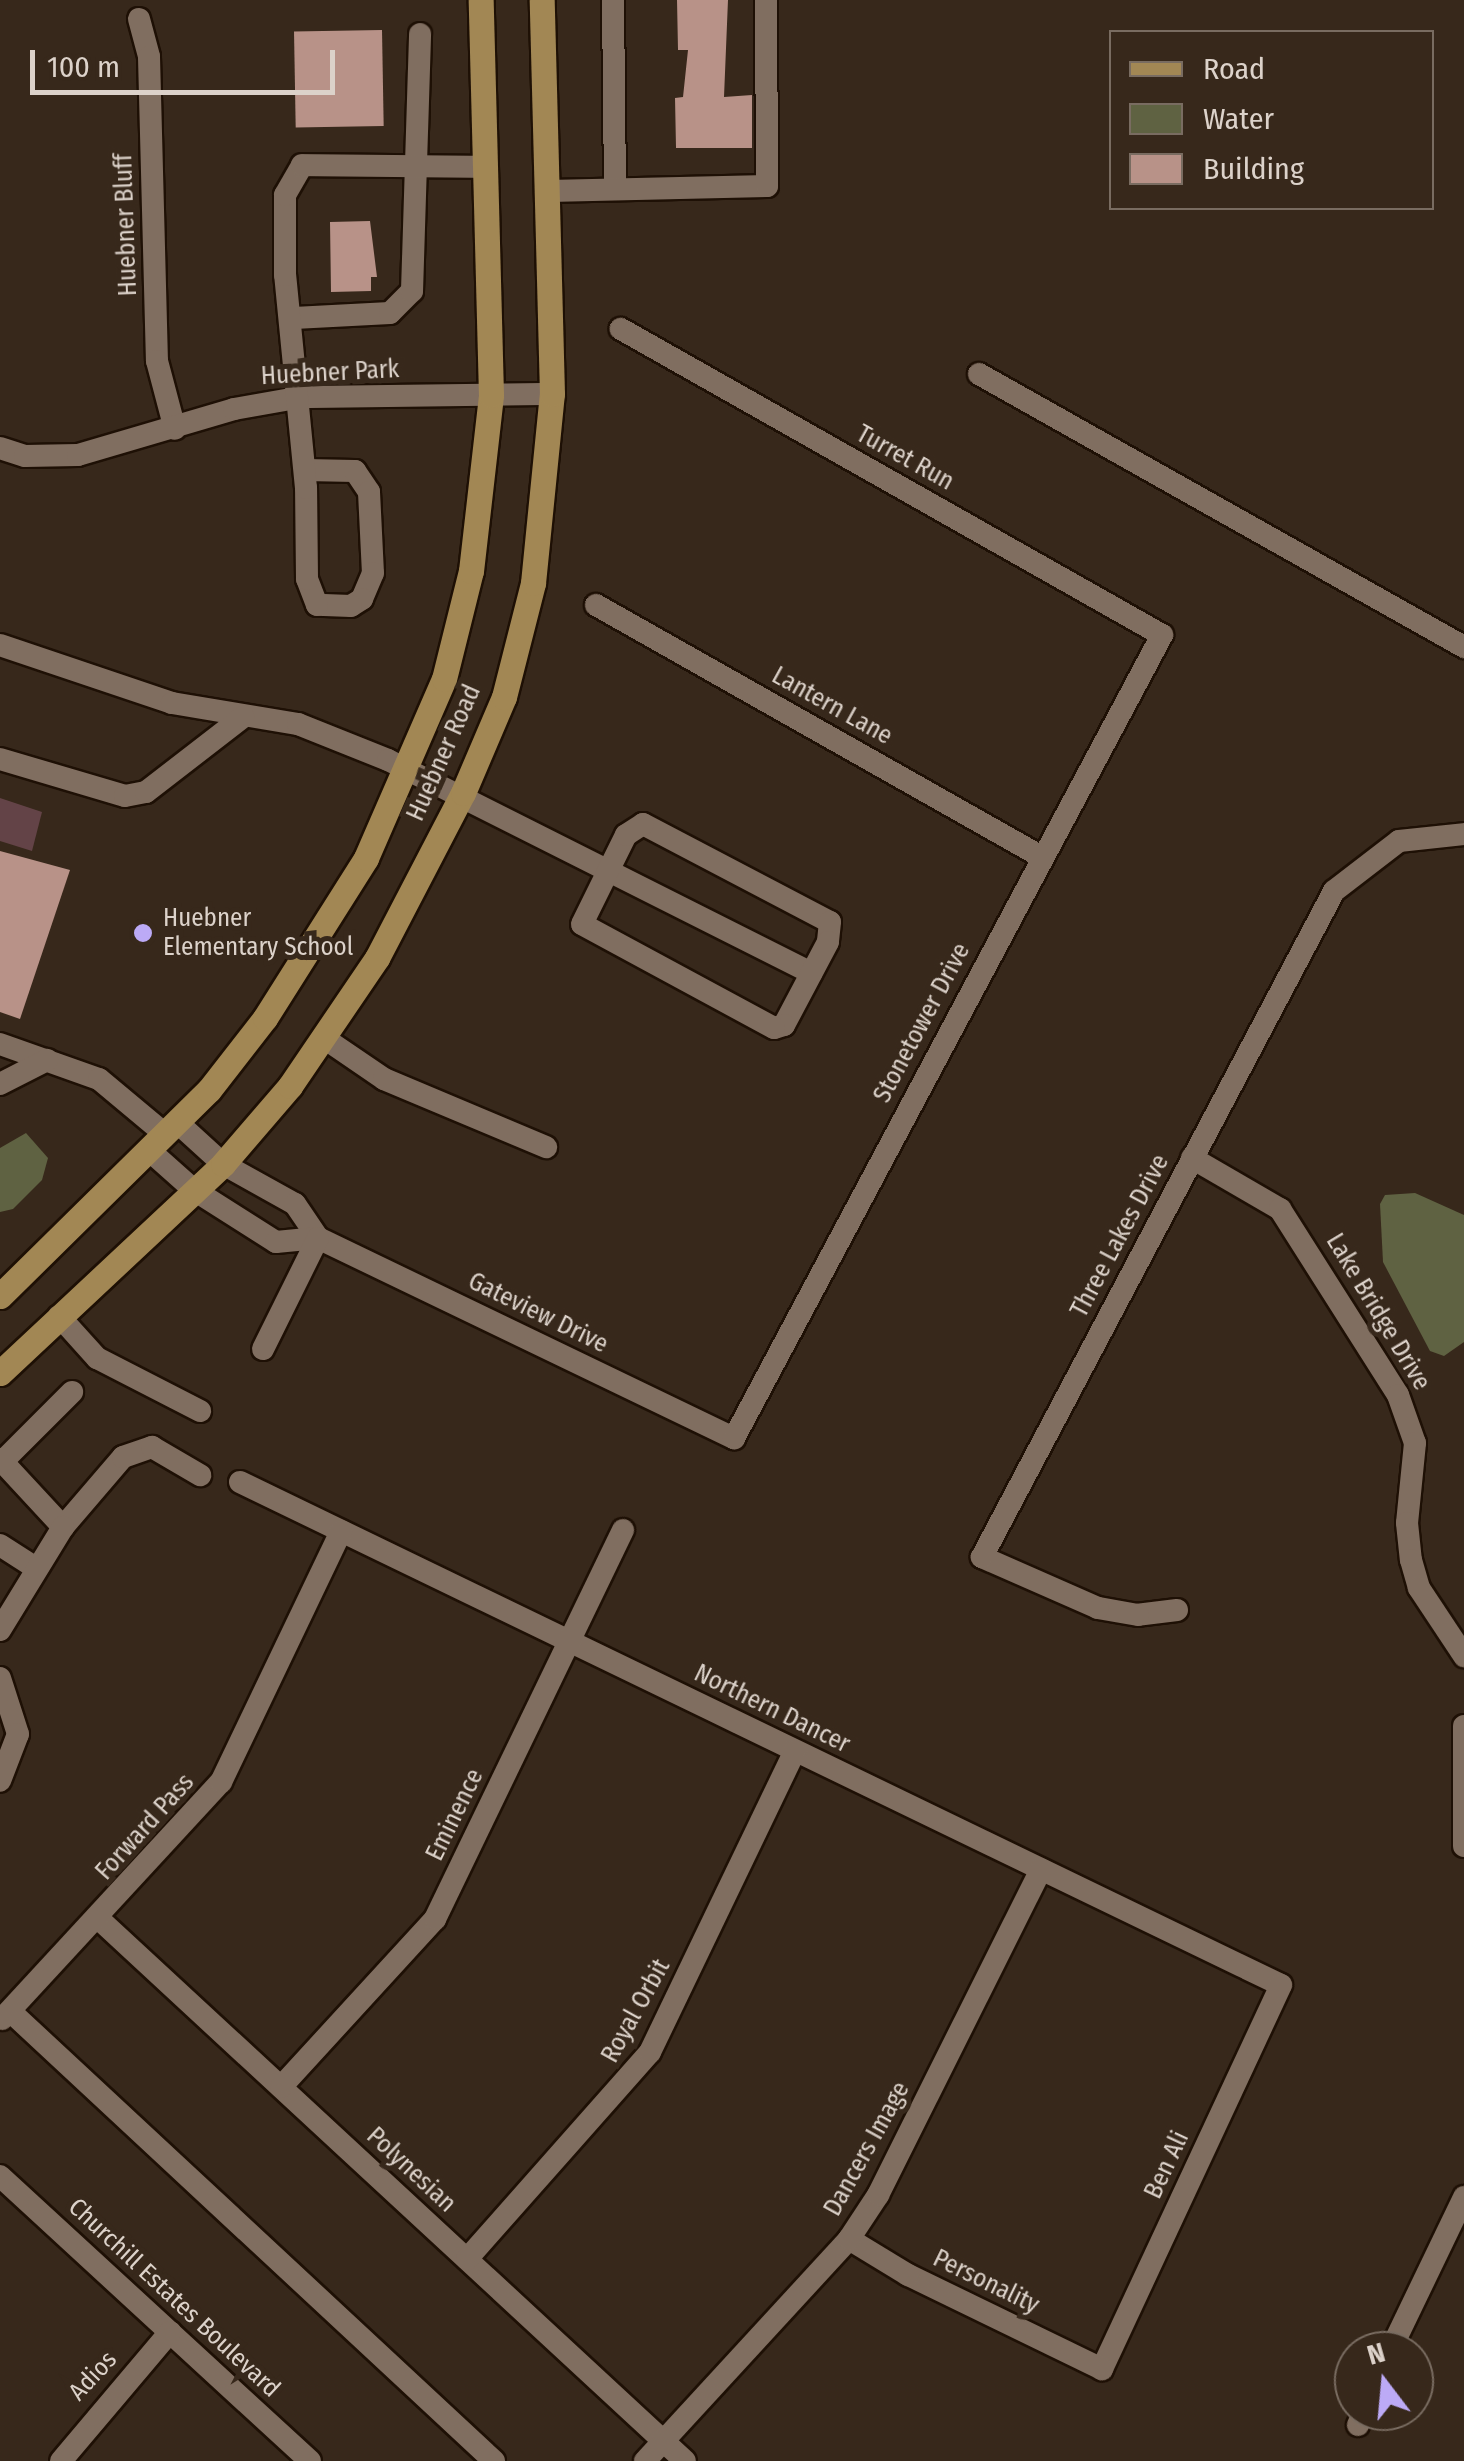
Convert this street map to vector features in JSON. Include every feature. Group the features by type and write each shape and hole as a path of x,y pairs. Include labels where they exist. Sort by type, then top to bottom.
{"main road":[{"name":"Huebner Road","path":"0,1296 165,1136 265,1018 318,942 409,768 444,679 471,571 492,395 481,0"},
{"name":"Huebner Road","path":"0,1373 222,1164 324,1038 376,958 463,793 504,697 533,583 552,394 542,0"}],"street":[{"path":"613,0 615,189"},
{"path":"548,191 767,186 766,0"},
{"name":"Huebner Bluff","path":"139,19 149,56 157,361 175,429"},
{"path":"294,318 390,314 404,304 412,291 420,34"},
{"path":"305,470 356,471 369,492 373,573 362,599 351,606 318,605 309,594 294,318 285,274 284,195 302,165 486,167"},
{"name":"Turret Run","path":"621,329 1162,635"},
{"path":"980,374 1464,647"},
{"name":"Huebner Park","path":"0,448 25,456 78,455 296,398 552,394"},
{"name":"Lantern Lane","path":"596,605 1040,856"},
{"name":"Stonetower Drive","path":"734,1438 1040,856 1162,635"},
{"path":"0,645 172,703 298,724 409,768 812,973"},
{"path":"0,759 125,796 146,792 244,717"},
{"path":"633,825 655,829 830,922 812,973 786,1022 774,1028 582,924 607,868 633,825"},
{"name":"Three Lakes Drive","path":"1177,1610 1138,1614 1098,1608 982,1557 1334,890 1398,841 1464,834"},
{"path":"324,1038 384,1079 546,1147"},
{"path":"0,1044 119,1090 165,1136"},
{"path":"0,1084 46,1060"},
{"name":"Gateview Drive","path":"165,1136 295,1204 318,1238 734,1438"},
{"name":"Gateview Drive","path":"165,1136 194,1190 276,1242 318,1238"},
{"name":"Lake Bridge Drive","path":"1192,1158 1280,1210 1398,1395 1415,1443 1407,1523 1411,1560 1419,1588 1464,1656"},
{"path":"262,1349 318,1238"},
{"path":"59,1316 97,1358 200,1410"},
{"path":"63,1526 1,1461 72,1392"},
{"path":"0,1630 63,1526 123,1457 152,1447 200,1475"},
{"name":"Northern Dancer","path":"240,1482 1281,1985"},
{"name":"Eminence","path":"281,2087 436,1919 623,1530"},
{"name":"Forward Pass","path":"5,2016 222,1782 341,1531"},
{"path":"0,1545 36,1568"},
{"path":"0,1678 18,1734 0,1780"},
{"path":"1464,1726 1464,1846"},
{"name":"Royal Orbit","path":"468,2259 650,2052 795,1752"},
{"name":"Dancers Image","path":"645,2461 849,2239 878,2195 1041,1870"},
{"name":"Polynesian","path":"99,1919 686,2461"},
{"name":"Ben Ali","path":"1102,2368 1281,1985"},
{"path":"5,2016 494,2461"},
{"name":"Churchill Estates Boulevard","path":"0,2176 310,2461"},
{"path":"1400,2331 1464,2196"},
{"name":"Personality","path":"849,2239 908,2275 1102,2368"},
{"name":"Adios","path":"61,2461 170,2332"}],"shaded area":[{"path":"0,798 42,812 32,851 0,841"}],"water":[{"path":"26,1133 48,1158 42,1180 13,1209 0,1212 0,1148"},
{"path":"1415,1193 1464,1215 1464,1342 1444,1356 1430,1351 1383,1262 1380,1204 1385,1195"}],"building":[{"path":"677,0 728,0 724,97 752,95 752,148 676,148 675,98 683,97 688,50 678,50"},
{"path":"382,30 384,126 296,128 294,32"},
{"path":"370,221 377,277 371,277 371,291 331,292 330,222"},
{"path":"0,851 70,870 20,1019 0,1012"}],"place":[{"name":"Huebner Elementary School","path":"143,933"}]}
